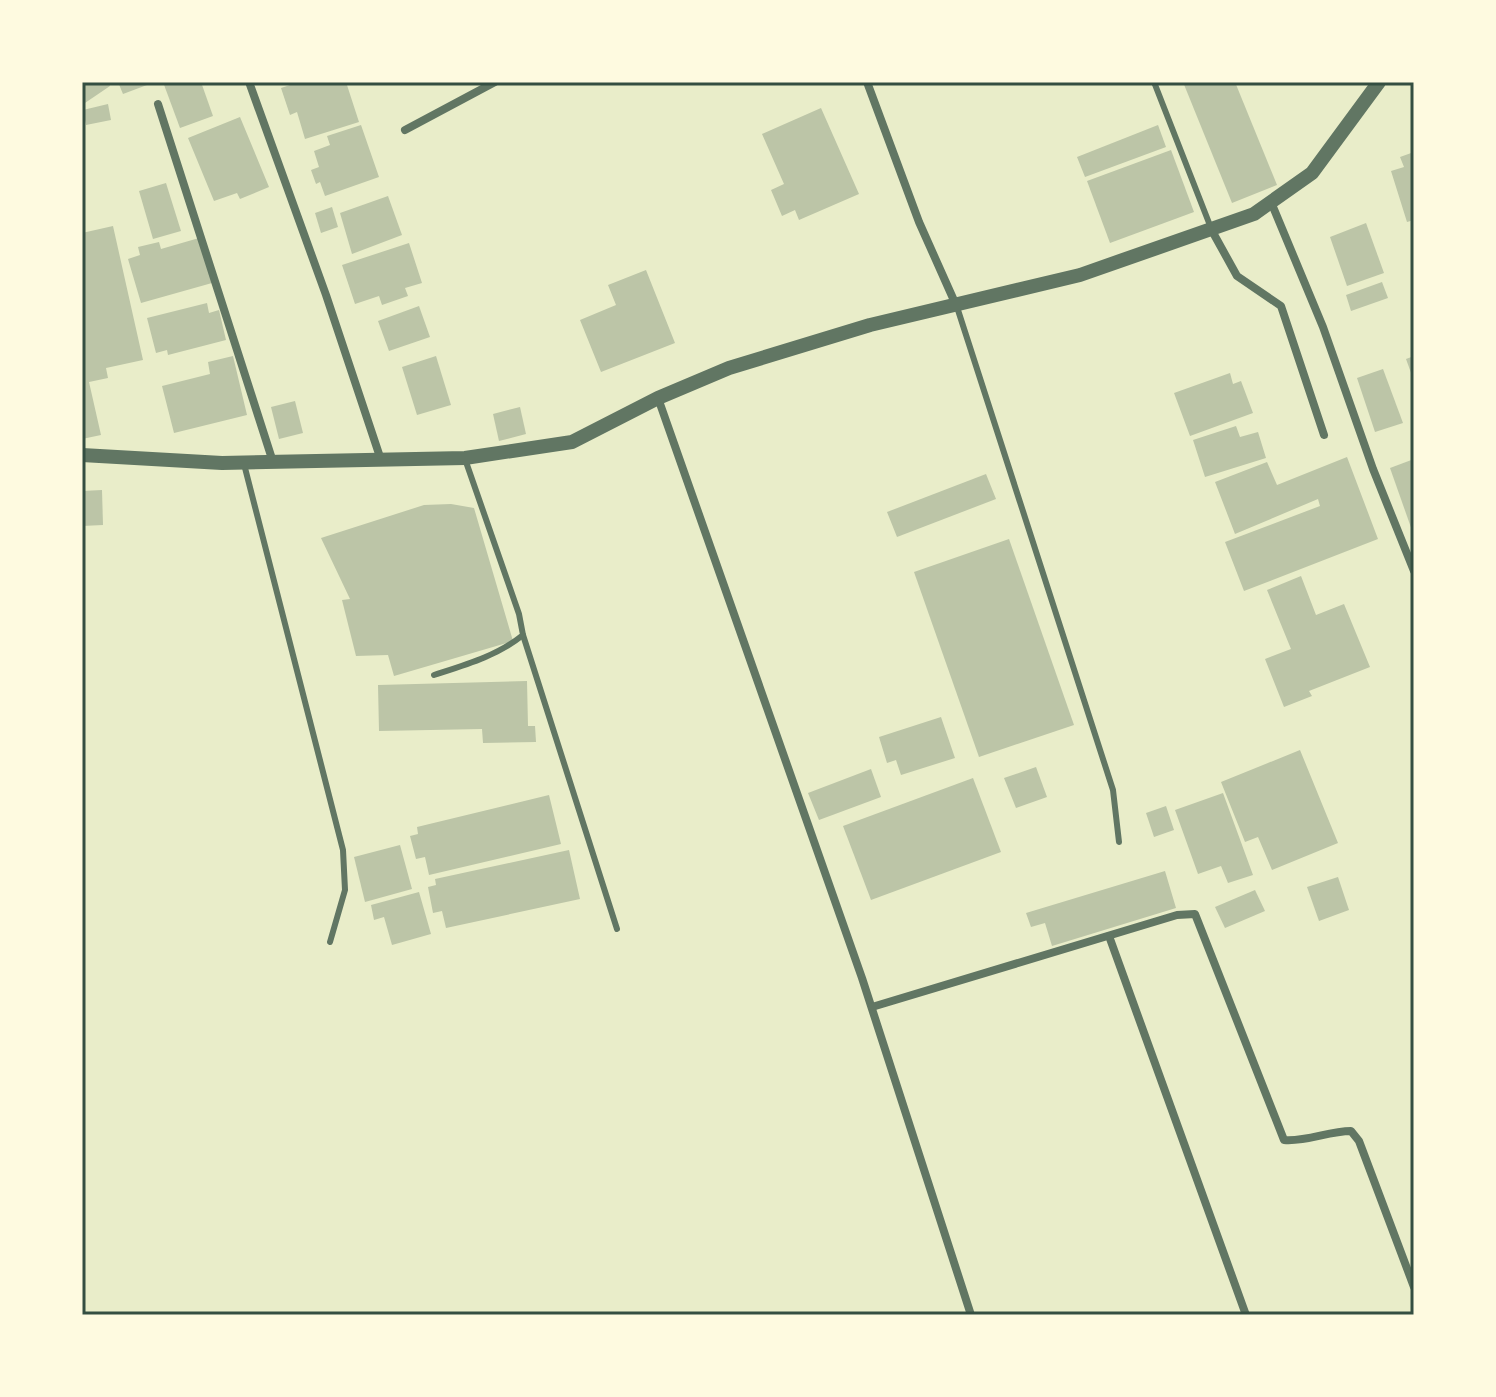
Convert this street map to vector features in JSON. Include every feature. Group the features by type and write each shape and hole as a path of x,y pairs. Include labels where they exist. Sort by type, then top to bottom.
{"street":[{"path":"249,82 326,295 381,460"},
{"path":"405,130 495,82"},
{"path":"867,82 919,222 956,305"},
{"path":"82,455 244,463 465,458 572,442 658,398 757,359 870,325 1080,275 1254,214 1312,173 1379,82"},
{"path":"158,104 273,462"},
{"path":"1271,202 1323,327 1363,441 1413,566"},
{"path":"1211,229 1237,276 1281,306 1324,435"},
{"path":"658,398 872,1007 971,1315"},
{"path":"872,1007 1177,915 1195,914 1284,1140 1296,1141 1335,1131 1351,1131 1359,1141 1414,1287"},
{"path":"1109,936 1246,1315"}],"lane":[{"path":"1154,82 1211,229"},
{"path":"956,305 1113,790 1119,842"},
{"path":"465,458 519,614 523,635 617,929"},
{"path":"244,463 343,850 345,890 330,942"},
{"path":"434,675 492,655 523,635"}],"building":[{"path":"82,82 109,82 110,86 82,105"},
{"path":"118,82 155,82 123,94"},
{"path":"163,82 201,82 213,116 180,128"},
{"path":"299,82 346,82 359,122 305,139 297,112 290,115 281,88"},
{"path":"1183,82 1235,82 1277,185 1232,203"},
{"path":"108,104 111,120 86,125 83,110"},
{"path":"821,108 859,194 799,220 795,210 782,216 771,190 784,184 762,134"},
{"path":"240,117 269,187 240,199 237,193 214,201 188,138"},
{"path":"361,125 379,177 325,196 311,170 319,167 314,151 330,145 327,136"},
{"path":"1158,125 1166,147 1085,177 1077,157"},
{"path":"1171,150 1194,212 1110,243 1087,181"},
{"path":"1414,152 1414,220 1407,222 1391,171 1404,167 1400,157"},
{"path":"166,183 181,231 153,239 139,191"},
{"path":"388,196 402,235 352,254 340,213"},
{"path":"332,207 338,227 321,233 315,213"},
{"path":"1366,223 1384,273 1347,286 1330,237"},
{"path":"113,226 143,360 106,368 108,378 89,382 101,435 82,439 82,233"},
{"path":"199,238 212,283 141,303 128,259 140,255 138,247 159,242 161,249"},
{"path":"409,243 422,283 405,288 408,296 382,305 379,296 355,304 342,265"},
{"path":"646,270 675,343 601,372 580,320 616,305 608,285"},
{"path":"1382,282 1388,298 1351,311 1346,295"},
{"path":"207,303 209,313 219,310 226,340 168,355 167,350 156,353 147,318"},
{"path":"419,306 430,337 389,351 378,321"},
{"path":"233,356 247,415 174,433 162,386 210,374 208,362"},
{"path":"436,356 451,405 417,415 402,367"},
{"path":"1414,356 1414,381 1406,359"},
{"path":"1383,369 1403,423 1375,432 1357,378"},
{"path":"1230,373 1233,384 1241,381 1253,413 1190,436 1174,393"},
{"path":"295,401 303,433 279,439 271,407"},
{"path":"520,407 526,434 499,441 493,414"},
{"path":"1236,426 1240,437 1258,432 1266,458 1205,477 1193,440"},
{"path":"1347,457 1378,539 1244,591 1225,542 1320,506 1318,499 1235,534 1215,482 1267,462 1277,485"},
{"path":"1414,459 1414,536 1390,468"},
{"path":"986,474 996,499 897,537 887,512"},
{"path":"102,490 103,525 82,526 82,491"},
{"path":"451,504 474,508 513,641 394,676 388,655 356,656 342,600 350,599 321,538 424,505"},
{"path":"1009,539 1074,725 979,757 914,572"},
{"path":"1301,576 1316,615 1344,604 1370,667 1309,691 1312,696 1284,707 1265,659 1291,649 1267,590"},
{"path":"527,681 528,726 535,726 536,742 483,743 482,729 379,731 378,685"},
{"path":"941,717 955,758 901,775 896,760 887,763 879,737"},
{"path":"1300,750 1338,843 1272,870 1258,837 1245,842 1221,782"},
{"path":"1036,767 1047,797 1016,808 1004,778"},
{"path":"871,769 881,797 819,820 808,793"},
{"path":"973,778 1001,852 871,900 843,826"},
{"path":"1223,793 1253,875 1228,883 1221,866 1198,874 1175,810"},
{"path":"549,795 561,844 429,875 425,857 416,859 410,836 418,834 417,827"},
{"path":"1166,806 1174,830 1154,837 1146,813"},
{"path":"400,845 412,889 365,902 354,857"},
{"path":"569,850 580,899 446,928 442,911 433,913 428,887 436,885 435,879"},
{"path":"1165,871 1176,908 1052,946 1045,923 1031,927 1026,913"},
{"path":"1338,877 1349,910 1319,921 1307,887"},
{"path":"1255,890 1265,911 1225,928 1215,907"},
{"path":"419,892 431,934 392,945 384,917 374,920 371,905"}]}
